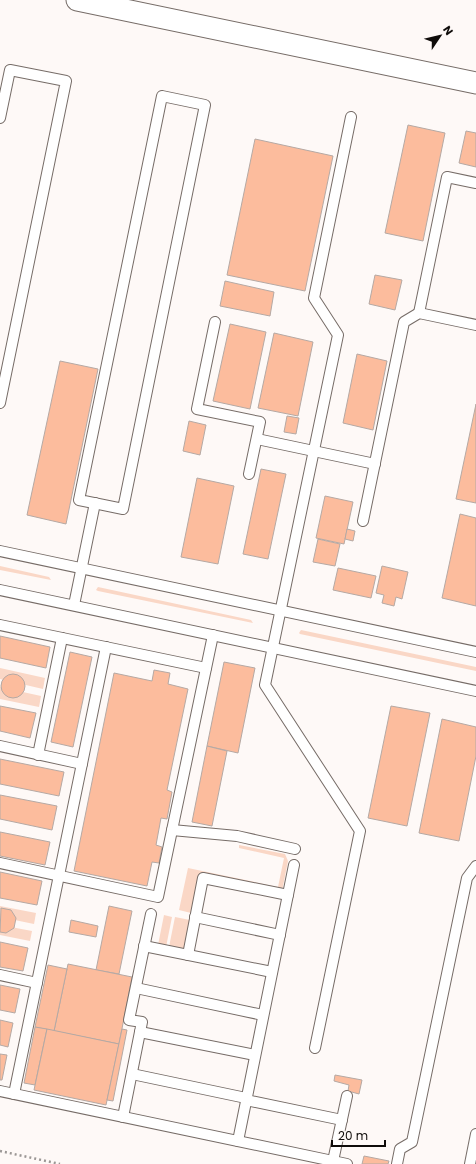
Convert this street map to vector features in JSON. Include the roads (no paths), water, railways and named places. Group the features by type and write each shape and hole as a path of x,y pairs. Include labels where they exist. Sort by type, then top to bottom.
{"street":[{"path":"77,0 476,83"}],"lane":[{"path":"0,118 10,70 66,81 0,403"},
{"path":"162,96 205,105 123,509 95,503 79,500 162,96"},
{"path":"315,1048 360,831 265,685 338,336 314,298 351,117"},
{"path":"419,313 447,177 476,183"},
{"path":"363,521 404,322 419,313 476,325"},
{"path":"215,322 197,409 260,422 249,474"},
{"path":"257,439 375,464"},
{"path":"74,605 95,503"},
{"path":"0,551 476,652"},
{"path":"0,590 476,691"},
{"path":"0,625 206,668"},
{"path":"0,863 158,897 213,635"},
{"path":"38,754 62,638"},
{"path":"14,1094 106,647"},
{"path":"0,746 82,764"},
{"path":"172,830 236,836 295,849"},
{"path":"238,1141 294,865"},
{"path":"397,1164 400,1149 412,1142 467,878 476,866"},
{"path":"188,955 203,878 288,895"},
{"path":"123,1117 142,1022 129,1020 151,914"},
{"path":"195,917 280,935"},
{"path":"144,946 272,972"},
{"path":"0,975 37,983"},
{"path":"136,988 263,1014"},
{"path":"140,1032 255,1055"},
{"path":"132,1074 342,1120"},
{"path":"0,1091 347,1164"},
{"path":"333,1161 347,1096"},
{"path":"470,1164 476,1134"}]}
